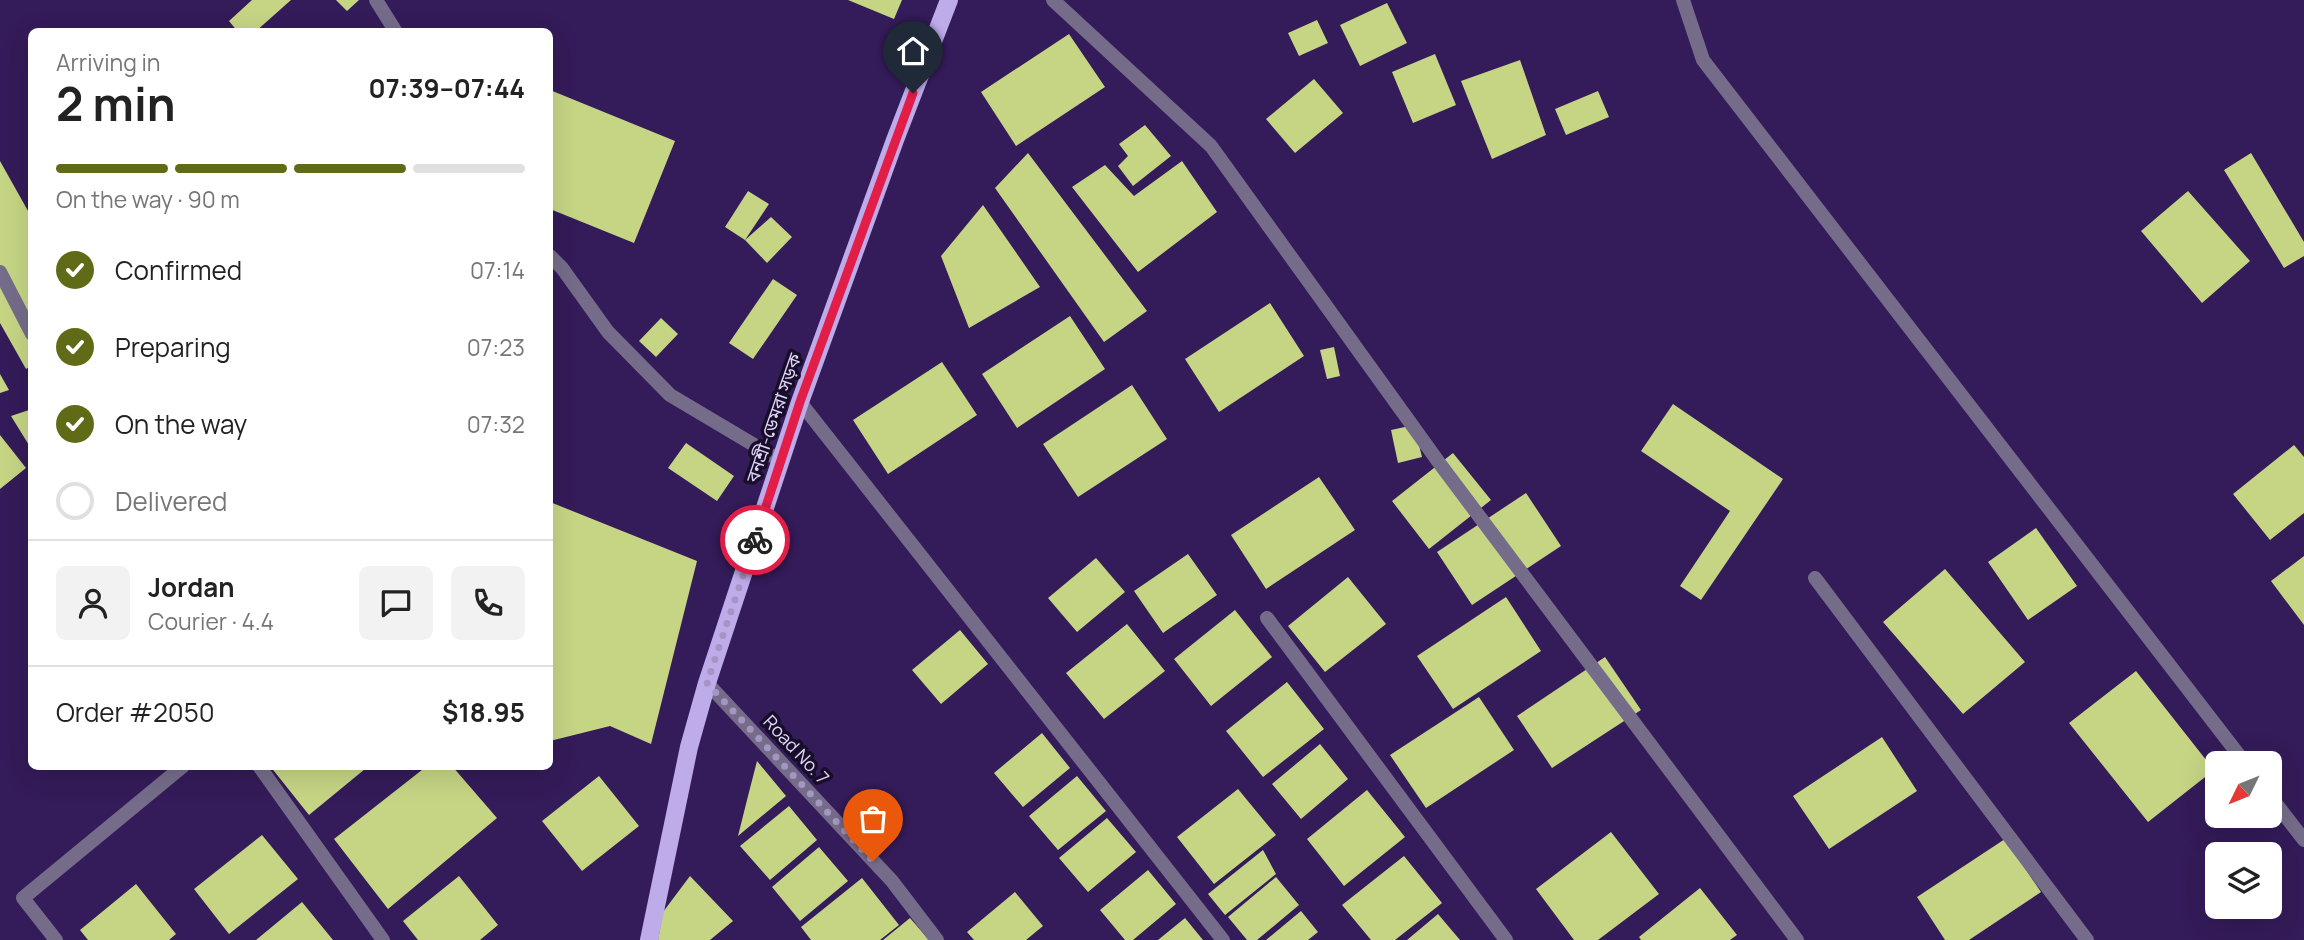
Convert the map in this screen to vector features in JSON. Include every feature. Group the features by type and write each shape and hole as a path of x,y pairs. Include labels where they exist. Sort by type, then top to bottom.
{"main road":[{"name":"বনশ্রী-ডেমরা সড়ক","path":"649,940 689,747 707,683 800,402 895,140 950,0"}],"street":[{"path":"376,0 394,28"},
{"path":"1053,0 1211,146 1440,464 1797,940"},
{"path":"1683,0 1703,60 2236,751"},
{"path":"553,259 608,331 670,395 781,461"},
{"path":"0,272 28,326"},
{"path":"800,402 1223,940"},
{"path":"1815,578 2087,940"},
{"path":"1267,618 1506,940"},
{"name":"Road No. 7","path":"707,683 892,881 936,940"},
{"path":"55,940 23,898 178,770"},
{"path":"262,770 383,940"},
{"path":"2282,812 2304,840"}],"building":[{"path":"252,0 291,0 260,28 235,28 229,21"},
{"path":"336,0 359,0 347,11"},
{"path":"848,0 902,0 894,19"},
{"path":"1387,3 1407,43 1360,66 1340,25"},
{"path":"1317,20 1328,43 1299,56 1288,33"},
{"path":"1069,34 1105,87 1016,146 981,92"},
{"path":"1435,54 1456,105 1413,123 1392,72"},
{"path":"1520,60 1546,135 1492,159 1461,81"},
{"path":"1314,79 1343,113 1295,153 1266,119"},
{"path":"553,91 675,141 634,243 553,210"},
{"path":"1598,91 1609,117 1566,135 1555,109"},
{"path":"1145,125 1171,156 1133,186 1118,166 1128,156 1119,144"},
{"path":"1028,153 1147,311 1104,342 995,188"},
{"path":"2251,153 2304,242 2304,256 2284,268 2224,170"},
{"path":"0,161 28,211 26,369 0,323"},
{"path":"1182,161 1217,212 1138,272 1072,187 1105,165 1134,196"},
{"path":"748,191 769,204 745,240 725,227"},
{"path":"2188,191 2250,261 2202,303 2141,231"},
{"path":"983,205 1040,287 969,328 941,256"},
{"path":"771,217 792,237 767,263 745,240"},
{"path":"773,279 797,295 753,359 729,343"},
{"path":"1270,303 1304,356 1219,412 1185,359"},
{"path":"1070,316 1105,369 1017,428 982,374"},
{"path":"661,318 678,334 656,357 639,341"},
{"path":"1334,347 1340,376 1327,379 1320,350"},
{"path":"942,362 977,415 888,474 853,420"},
{"path":"0,374 9,390 0,393"},
{"path":"1132,385 1167,439 1078,497 1043,444"},
{"path":"1673,404 1783,479 1701,600 1680,586 1730,511 1641,451"},
{"path":"28,410 28,444 11,416"},
{"path":"1414,425 1422,457 1398,463 1391,430"},
{"path":"0,435 26,468 0,489"},
{"path":"686,443 734,476 717,501 668,468"},
{"path":"2294,445 2304,457 2304,513 2270,540 2233,494"},
{"path":"1453,453 1491,500 1429,549 1392,501"},
{"path":"1319,477 1355,530 1266,589 1231,535"},
{"path":"1526,493 1561,546 1472,605 1437,552"},
{"path":"553,503 697,561 651,744 610,726 553,740"},
{"path":"2036,528 2077,586 2028,620 1988,562"},
{"path":"1188,554 1217,595 1163,633 1134,591"},
{"path":"2304,556 2304,625 2271,581"},
{"path":"1096,558 1125,592 1077,632 1048,598"},
{"path":"1945,569 2025,662 1963,714 1883,622"},
{"path":"1348,577 1386,624 1325,672 1288,626"},
{"path":"1506,597 1541,651 1453,709 1417,656"},
{"path":"1235,610 1272,657 1211,706 1174,659"},
{"path":"1127,624 1165,671 1104,719 1066,673"},
{"path":"960,630 988,664 941,704 912,670"},
{"path":"1605,657 1641,710 1552,768 1517,716"},
{"path":"2136,671 2205,759 2205,777 2148,822 2069,723"},
{"path":"1287,682 1324,729 1263,777 1226,731"},
{"path":"1479,697 1514,750 1426,808 1390,755"},
{"path":"1042,733 1070,768 1023,807 994,773"},
{"path":"1882,737 1917,791 1829,849 1793,796"},
{"path":"1320,744 1348,779 1301,819 1272,784"},
{"path":"757,761 786,796 738,836 747,800"},
{"path":"273,770 364,770 309,815"},
{"path":"422,770 455,770 497,818 388,909 334,839"},
{"path":"599,776 639,826 582,871 542,821"},
{"path":"1077,776 1106,811 1058,850 1029,816"},
{"path":"1238,789 1276,835 1214,884 1177,837"},
{"path":"1367,790 1405,837 1344,886 1307,839"},
{"path":"789,806 817,840 770,880 740,846"},
{"path":"1107,818 1136,852 1088,892 1059,858"},
{"path":"1611,832 1659,894 1598,940 1574,940 1536,889"},
{"path":"262,835 298,879 229,934 194,889"},
{"path":"2005,839 2041,892 1969,940 1945,940 1917,897"},
{"path":"819,847 848,881 800,921 772,887"},
{"path":"1263,850 1276,874 1225,915 1208,894"},
{"path":"1404,856 1442,903 1395,940 1371,940 1342,905"},
{"path":"1148,870 1176,904 1133,940 1125,940 1100,910"},
{"path":"459,876 498,925 480,940 418,940 403,921"},
{"path":"690,876 733,921 710,940 658,940 663,912"},
{"path":"1276,877 1299,905 1257,940 1247,940 1228,917"},
{"path":"862,878 899,925 880,940 811,940 801,927"},
{"path":"136,884 176,934 169,940 88,940 80,930"},
{"path":"1700,888 1737,935 1730,940 1641,940 1639,937"},
{"path":"1015,892 1043,926 1026,940 974,940 967,932"},
{"path":"302,902 333,940 256,940"},
{"path":"1301,911 1318,932 1308,940 1266,940"},
{"path":"1438,914 1460,940 1407,940"},
{"path":"910,918 929,940 883,940"},
{"path":"1185,918 1203,940 1158,940"}],"way so far":[{"path":"755,540 707,683 873,861"}],"route":[{"path":"755,540 800,402 913,93"}]}
